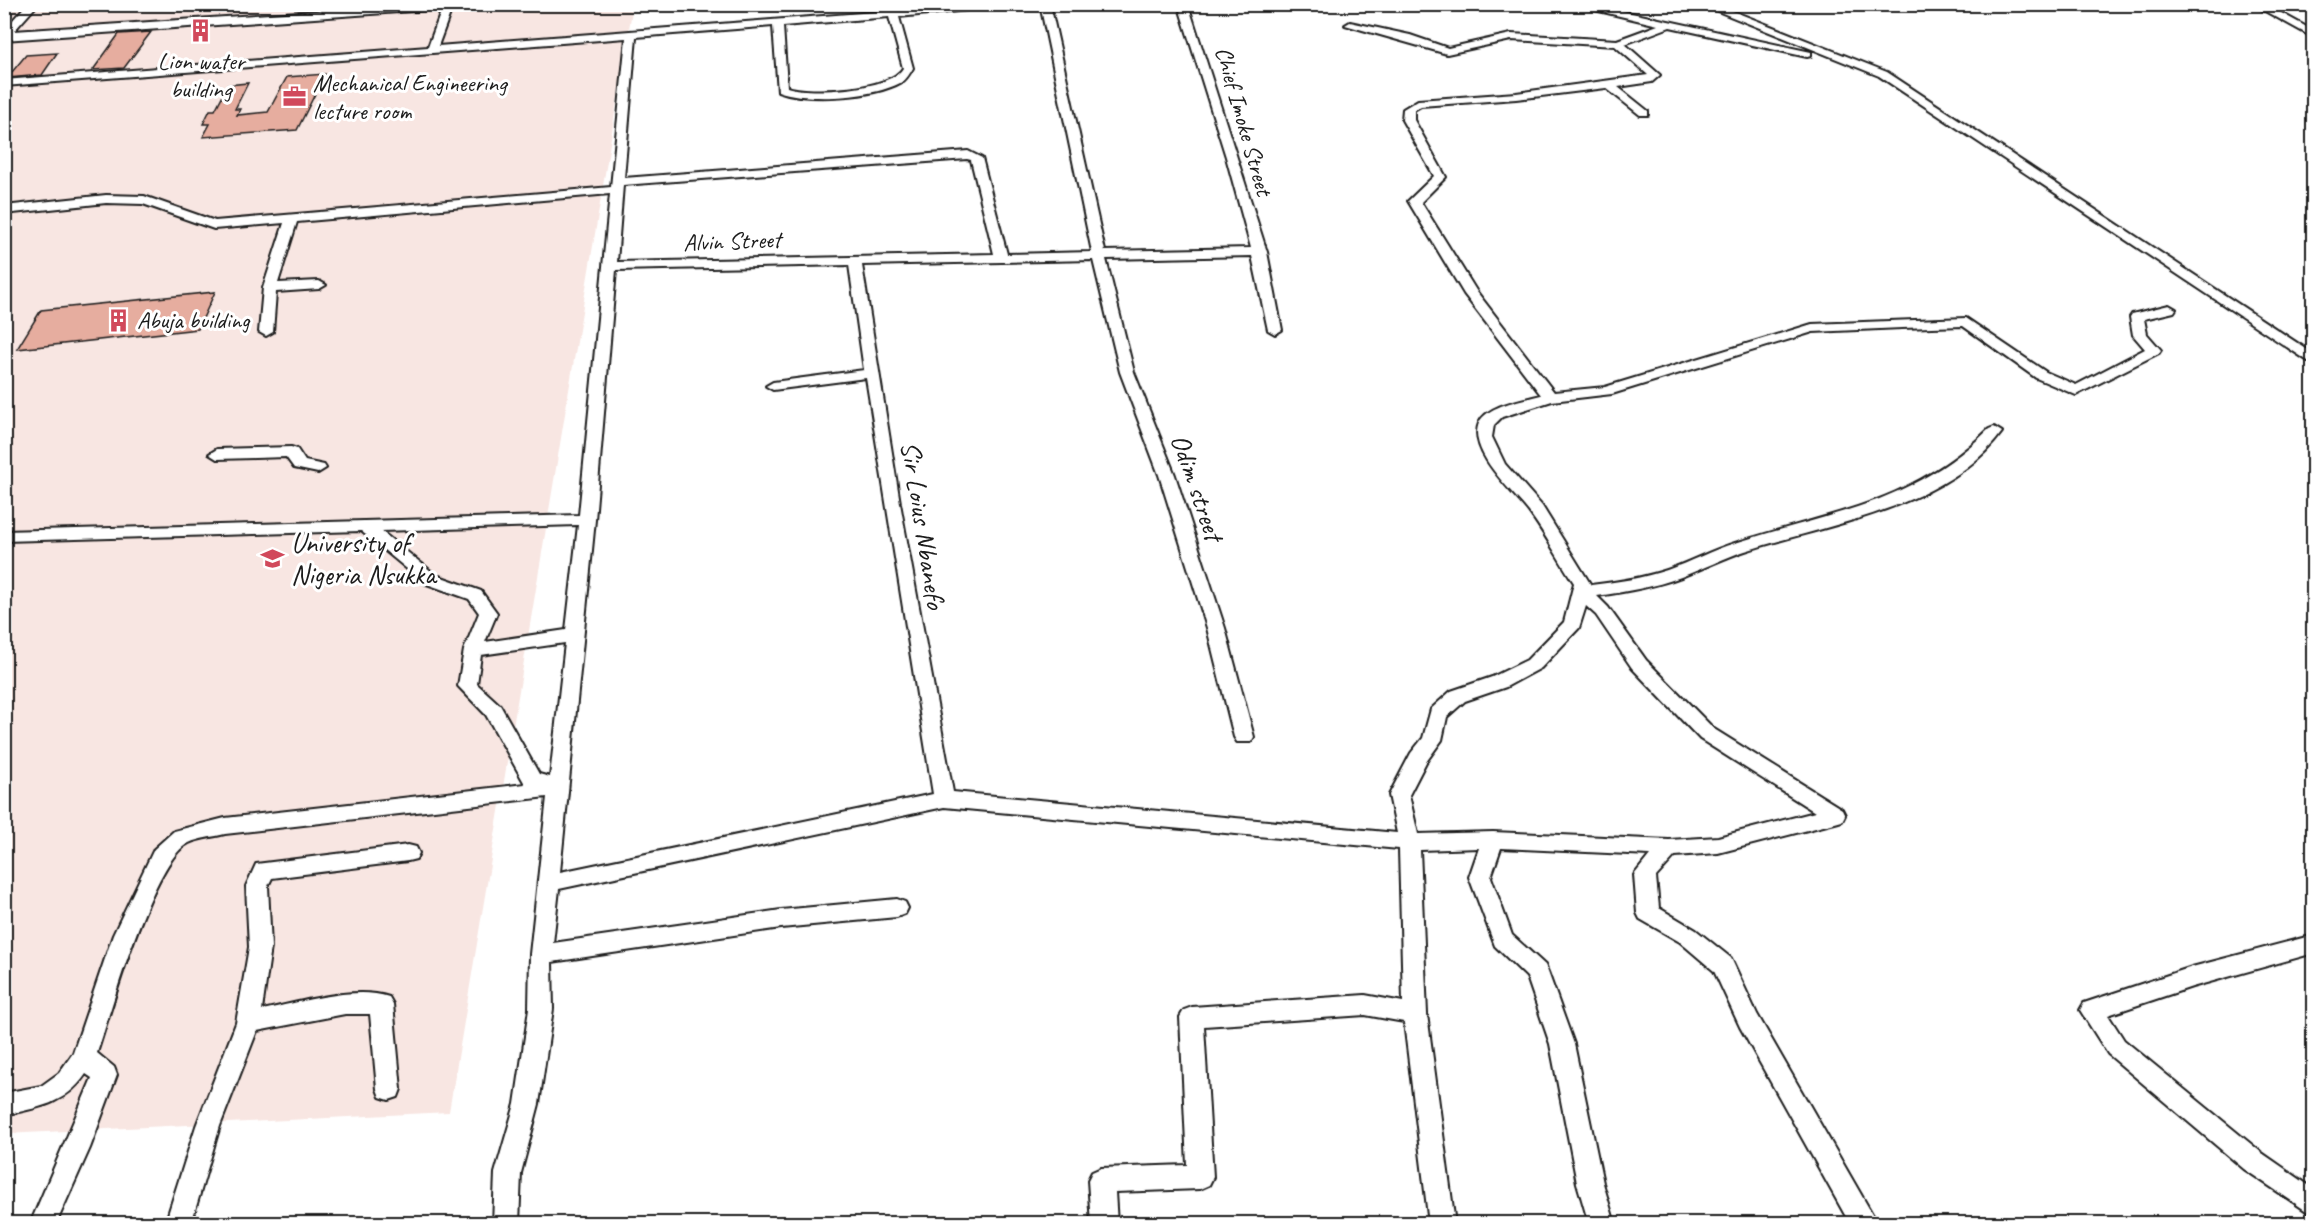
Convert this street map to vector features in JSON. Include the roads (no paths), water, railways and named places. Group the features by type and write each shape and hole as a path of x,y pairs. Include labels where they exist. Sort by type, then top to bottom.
{"street":[{"path":"5,35 33,4"},
{"path":"5,35 474,4"},
{"path":"4,83 1022,4"},
{"name":"Odim street","path":"1045,4 1054,37 1097,256 1128,372 1167,474 1216,628 1244,737"},
{"name":"Chief Imoke Street","path":"1184,4 1198,40 1260,252 1275,330"},
{"path":"1574,4 1667,25 1819,48"},
{"path":"1706,4 1883,74 2313,361"},
{"path":"2257,4 2313,35"},
{"path":"432,50 448,5"},
{"path":"778,23 782,89 787,93 805,94 880,86 899,80 908,68 893,14"},
{"path":"1350,25 1406,37 1447,51 1511,37 1618,43 1667,25"},
{"path":"506,1224 508,1173 527,1104 541,1009 541,954 587,520 631,34"},
{"path":"1550,397 1508,339 1471,294 1414,201 1440,177 1408,120 1409,109 1418,103 1516,96 1648,80 1656,75 1618,43"},
{"path":"1607,84 1644,113"},
{"path":"4,210 106,199 144,200 214,225 367,214 617,186 968,155 976,158 1001,257"},
{"path":"266,332 270,288 292,218"},
{"name":"Alvin Street","path":"610,266 1260,252"},
{"name":"Sir Loius Nbanefo","path":"855,260 894,515 944,799"},
{"path":"270,288 319,285"},
{"path":"1442,1224 1415,1014 1409,842 1399,795 1418,758 1432,740 1438,714 1458,696 1499,682 1534,664 1573,624 1583,583 1576,568 1536,510 1497,466 1484,437 1487,423 1497,414 1550,397 1607,391 1812,328 1966,322 2041,375 2076,391 2154,350 2140,335 2138,317 2169,309"},
{"path":"773,386 872,373"},
{"path":"1582,592 1633,586 1664,577 1738,548 1919,490 1978,451 1994,432"},
{"path":"217,454 291,452 300,465 318,468"},
{"path":"4,536 587,520"},
{"path":"366,526 430,579 476,595 488,613 473,650 467,686 493,710 532,779 558,788"},
{"path":"548,883 944,799 1409,842 1493,840 1669,848 1718,845 1834,815 1707,734 1639,664 1602,611 1582,592"},
{"path":"473,650 575,635"},
{"path":"4,1104 46,1096 68,1081 84,1057 124,935 162,855 181,837 217,827 558,788"},
{"path":"1493,840 1479,877 1503,940 1537,972 1562,1044 1590,1183 1602,1224"},
{"path":"1669,848 1646,875 1648,913 1688,936 1723,965 1753,1030 1865,1224"},
{"path":"178,1224 208,1126 248,1023 260,947 257,886 264,870 408,853"},
{"path":"541,954 769,920 897,908"},
{"path":"2313,944 2192,977 2092,1010 2116,1047 2253,1161 2313,1204"},
{"path":"248,1023 345,1004 381,1004 389,1089"},
{"path":"1104,1224 1101,1180 1200,1177 1192,1017 1365,1005 1415,1014"},
{"path":"43,1224 46,1212 77,1148 105,1076 84,1057"}],"place":[{"name":"Lion water building","path":"201,31"},
{"name":"Mechanical Engineering lecture room","path":"295,97"},
{"name":"Abuja building","path":"119,320"},
{"name":"University of Nigeria Nsukka","path":"273,558"}]}
